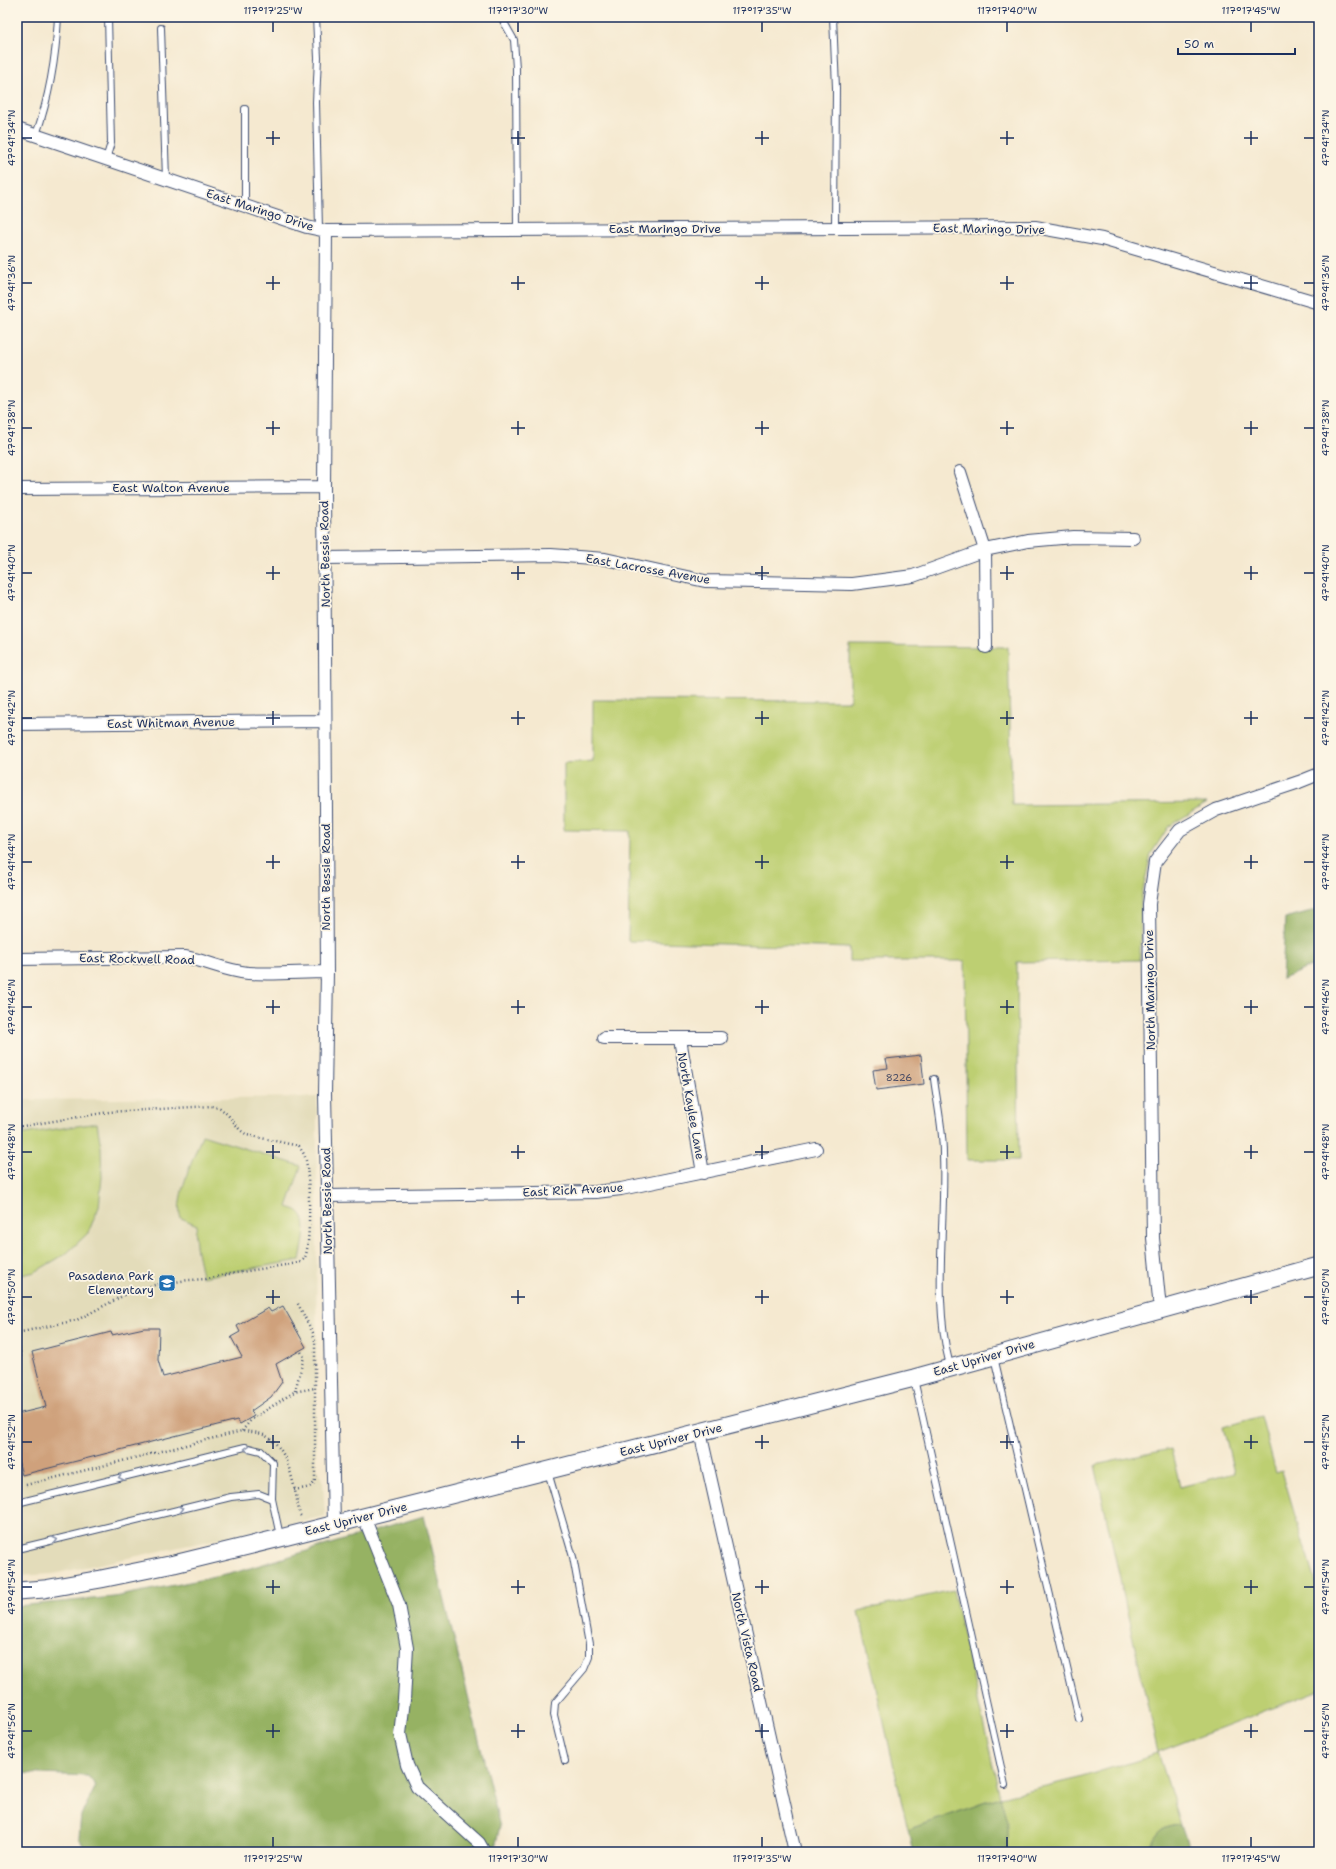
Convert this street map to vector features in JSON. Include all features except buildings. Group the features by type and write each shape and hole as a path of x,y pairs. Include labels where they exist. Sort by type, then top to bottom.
{"main road":[{"name":"East Upriver Drive","path":"17,1591 44,1589 101,1579 174,1564 280,1538 914,1378 1319,1266"}],"street":[{"name":"East Maringo Drive","path":"17,129 244,206 323,230 1035,227 1102,239 1319,303"},
{"name":"North Bessie Road","path":"323,230 324,487 326,558 325,1094 334,1524"},
{"path":"960,472 985,550 986,647"},
{"name":"East Walton Avenue","path":"17,489 324,487"},
{"name":"East Lacrosse Avenue","path":"326,558 550,554 605,559 705,581 852,584 913,576 985,550 1028,541 1073,537 1133,538"},
{"name":"East Whitman Avenue","path":"17,724 325,721"},
{"name":"North Maringo Drive","path":"1160,1309 1152,1222 1149,904 1155,862 1180,830 1216,810 1319,774"},
{"name":"East Rockwell Road","path":"17,959 185,958 205,961 222,969 249,973 326,972"},
{"name":"North Kaylee Lane","path":"604,1038 721,1038"},
{"name":"North Kaylee Lane","path":"680,1039 703,1172"},
{"name":"East Rich Avenue","path":"327,1196 596,1192 621,1190 816,1149"},
{"name":"North Vista Road","path":"700,1432 795,1852"},
{"path":"364,1517 399,1605 407,1648 404,1700 400,1734 407,1765 417,1787 479,1843 484,1852"}],"lane":[{"path":"36,135 45,107 58,17"},
{"path":"106,159 111,144 108,17"},
{"path":"316,17 318,58 316,102 323,230"},
{"path":"501,17 514,40 516,68 517,230"},
{"path":"833,17 836,88 835,228"},
{"path":"161,28 166,179"},
{"path":"244,206 245,109"},
{"path":"934,1079 944,1153 942,1294 944,1341 951,1368"},
{"path":"994,1356 1079,1719"},
{"path":"914,1378 1004,1785"},
{"path":"17,1503 245,1447 261,1451 273,1463 272,1499 280,1538"},
{"path":"547,1471 572,1558 589,1644 589,1657 584,1669 556,1703 554,1715 565,1761"},
{"path":"17,1550 231,1497 259,1494 272,1499"}],"path":[{"path":"17,1127 109,1112 211,1106 220,1108 247,1135 299,1146 305,1157 307,1172 308,1246 305,1258 298,1264 229,1274 207,1279 155,1285 132,1291 116,1298 94,1313 77,1320 17,1333"},
{"path":"294,1490 315,1484 315,1341 313,1333 297,1302"},
{"path":"17,1336 21,1356"},
{"path":"294,1392 304,1357 300,1350"},
{"path":"242,1431 251,1420 294,1392 315,1388"}],"shaded area":[{"name":"Pasadena Park Elementary","path":"317,1097 316,1467 323,1482 325,1516 53,1574 17,1576 17,1100"}],"green space":[{"path":"850,646 1008,647 1012,805 1207,803 1169,826 1151,854 1141,899 1140,960 1017,962 1019,1160 967,1160 965,961 849,961 849,948 628,941 630,831 564,830 564,763 593,761 593,700 850,701"},
{"path":"1319,909 1319,963 1282,979 1285,918"},
{"path":"97,1123 101,1147 102,1177 99,1207 88,1233 67,1253 35,1272 17,1276 17,1135"},
{"path":"202,1135 301,1166 287,1207 298,1211 303,1218 305,1229 300,1260 202,1277 195,1238 197,1225 181,1218 179,1210 186,1177"},
{"path":"1261,1416 1276,1473 1282,1471 1319,1596 1319,1690 1158,1752 1181,1824 1168,1827 1159,1832 1147,1852 1007,1852 1000,1797 1079,1778 1158,1753 1095,1465 1171,1449 1180,1487 1234,1473 1223,1427"},
{"path":"424,1516 500,1826 494,1852 88,1852 79,1838 81,1815 96,1786 88,1776 17,1773 17,1606 114,1597 230,1574"},
{"path":"953,1590 1000,1797 908,1830 859,1611"},
{"path":"1000,1797 1007,1822 1007,1852 913,1852 908,1830"},
{"path":"1181,1824 1190,1852 1147,1852 1159,1832 1168,1827"}],"place":[{"name":"Pasadena Park Elementary","path":"167,1283"}]}
